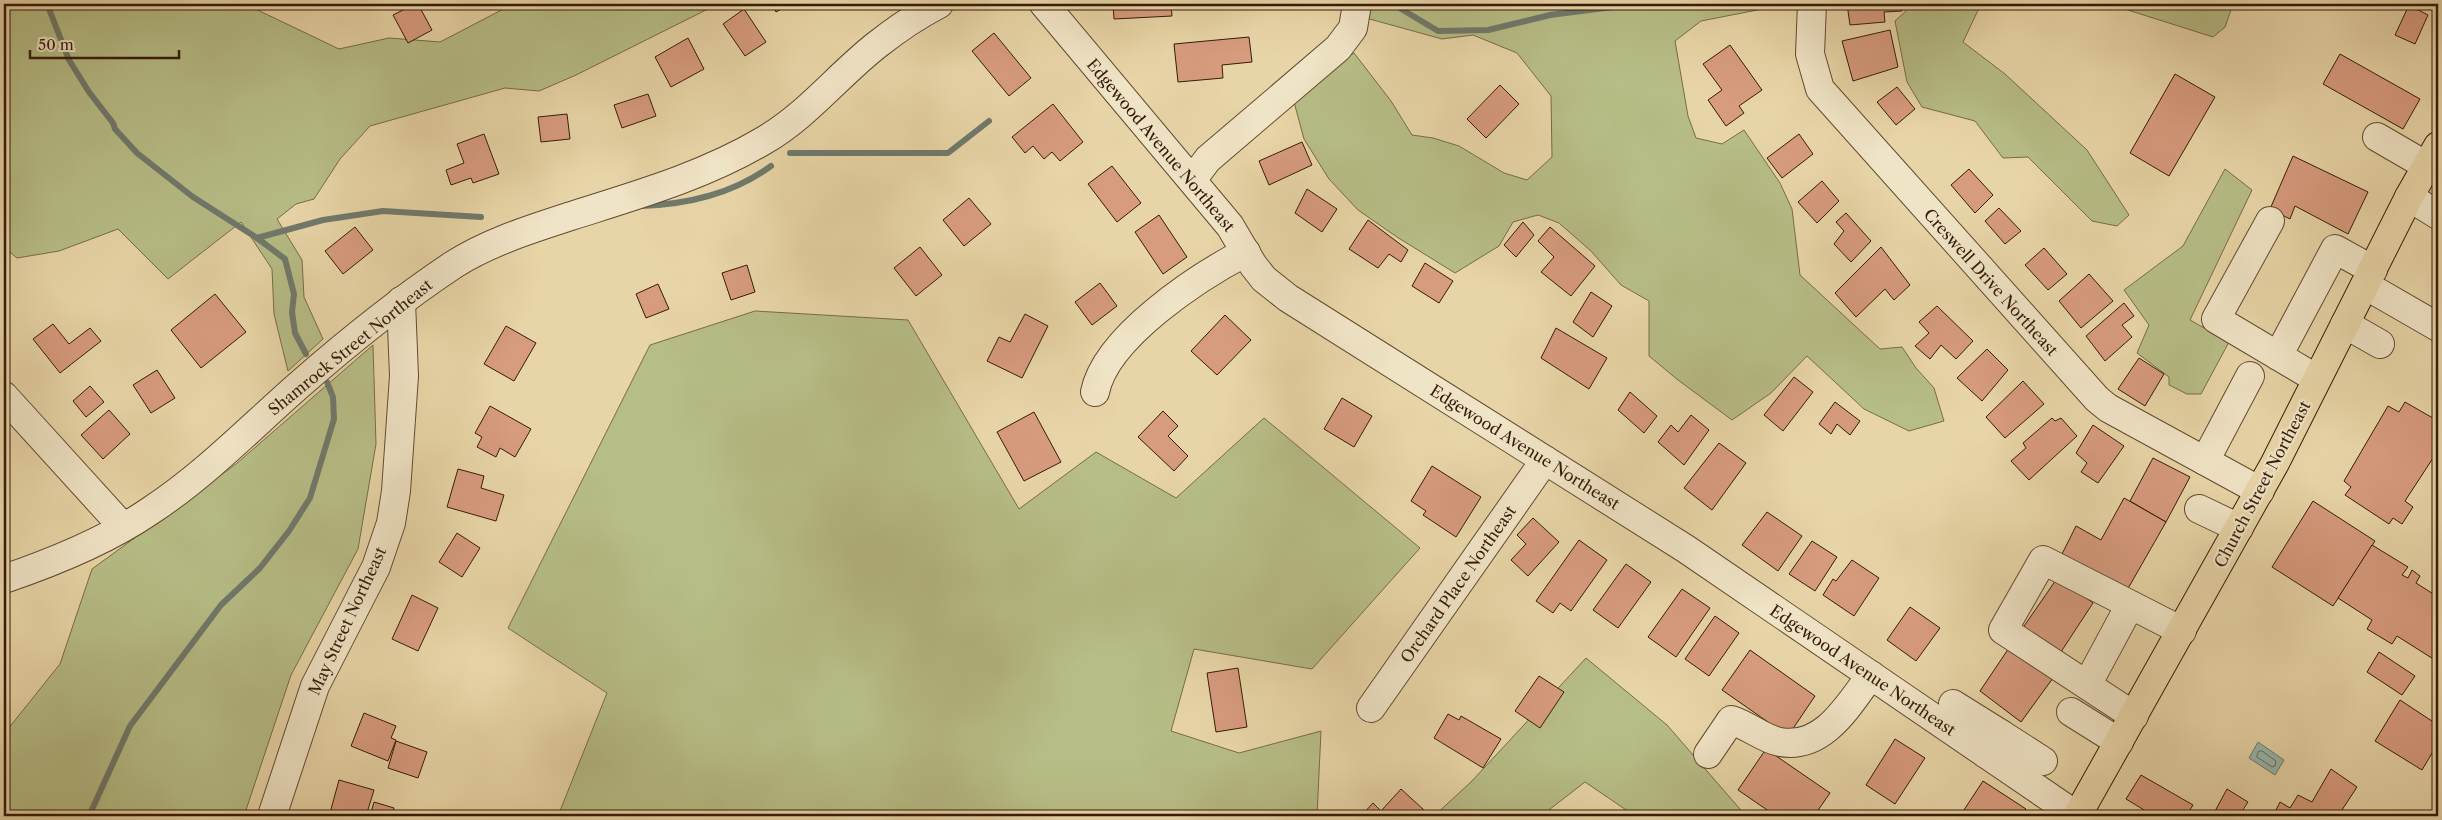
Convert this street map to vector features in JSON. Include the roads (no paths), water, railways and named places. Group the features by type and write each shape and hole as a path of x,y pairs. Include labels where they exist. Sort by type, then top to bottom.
{"main road":[{"name":"Church Street Northeast","path":"2077,816 2260,491 2409,197 2433,156"}],"street":[{"name":"Shamrock Street Northeast","path":"4,579 36,568 122,528 150,511 202,473 301,383 402,301 457,263 496,243 710,168 765,140 804,110 877,44 939,4"},
{"name":"Edgewood Avenue Northeast","path":"1044,4 1230,226 1264,278 1288,298 1686,549 1871,675 1994,744 2077,816"},
{"path":"1192,180 1208,159 1338,48 1353,28 1357,4"},
{"name":"Creswell Drive Northeast","path":"1812,4 1810,54 1820,89 2096,399 2260,491"},
{"path":"2377,137 2433,156"},
{"path":"2409,197 2438,215"},
{"path":"2270,221 2216,319 2317,379"},
{"path":"2278,356 2335,249 2369,277 2438,327"},
{"path":"1095,392 1106,362 1133,332 1187,287 1215,268 1246,252"},
{"name":"May Street Northeast","path":"272,816 314,686 376,567 391,523 396,491 404,376 402,301"},
{"path":"2345,324 2380,344"},
{"path":"2205,461 2250,376"},
{"path":"4,396 122,528"},
{"name":"Orchard Place Northeast","path":"1370,708 1545,460"},
{"path":"2199,509 2240,528"},
{"path":"2134,716 2003,630 2043,560 2182,631"},
{"path":"2087,685 2130,605"},
{"path":"1708,754 1731,720 1780,742 1805,741 1830,728 1871,675"},
{"path":"1953,704 1994,744 2043,761"},
{"path":"2071,712 2119,742"}],"water":[{"path":"2258,742 2284,760 2275,775 2249,758"}],"waterway":[{"path":"47,4 69,60 89,92 113,123 115,129 137,153 193,197 257,238 323,220 383,211 481,217"},
{"path":"1393,4 1438,31 1488,30 1550,15 1636,4"},
{"path":"790,153 948,153 989,121"},
{"path":"641,206 676,203 709,196 741,184 771,166"},
{"path":"257,238 285,259 294,294 292,312 295,333 306,354"},
{"path":"89,816 130,726 221,605 260,568 289,531 310,498 334,419 333,397 327,382"}]}
